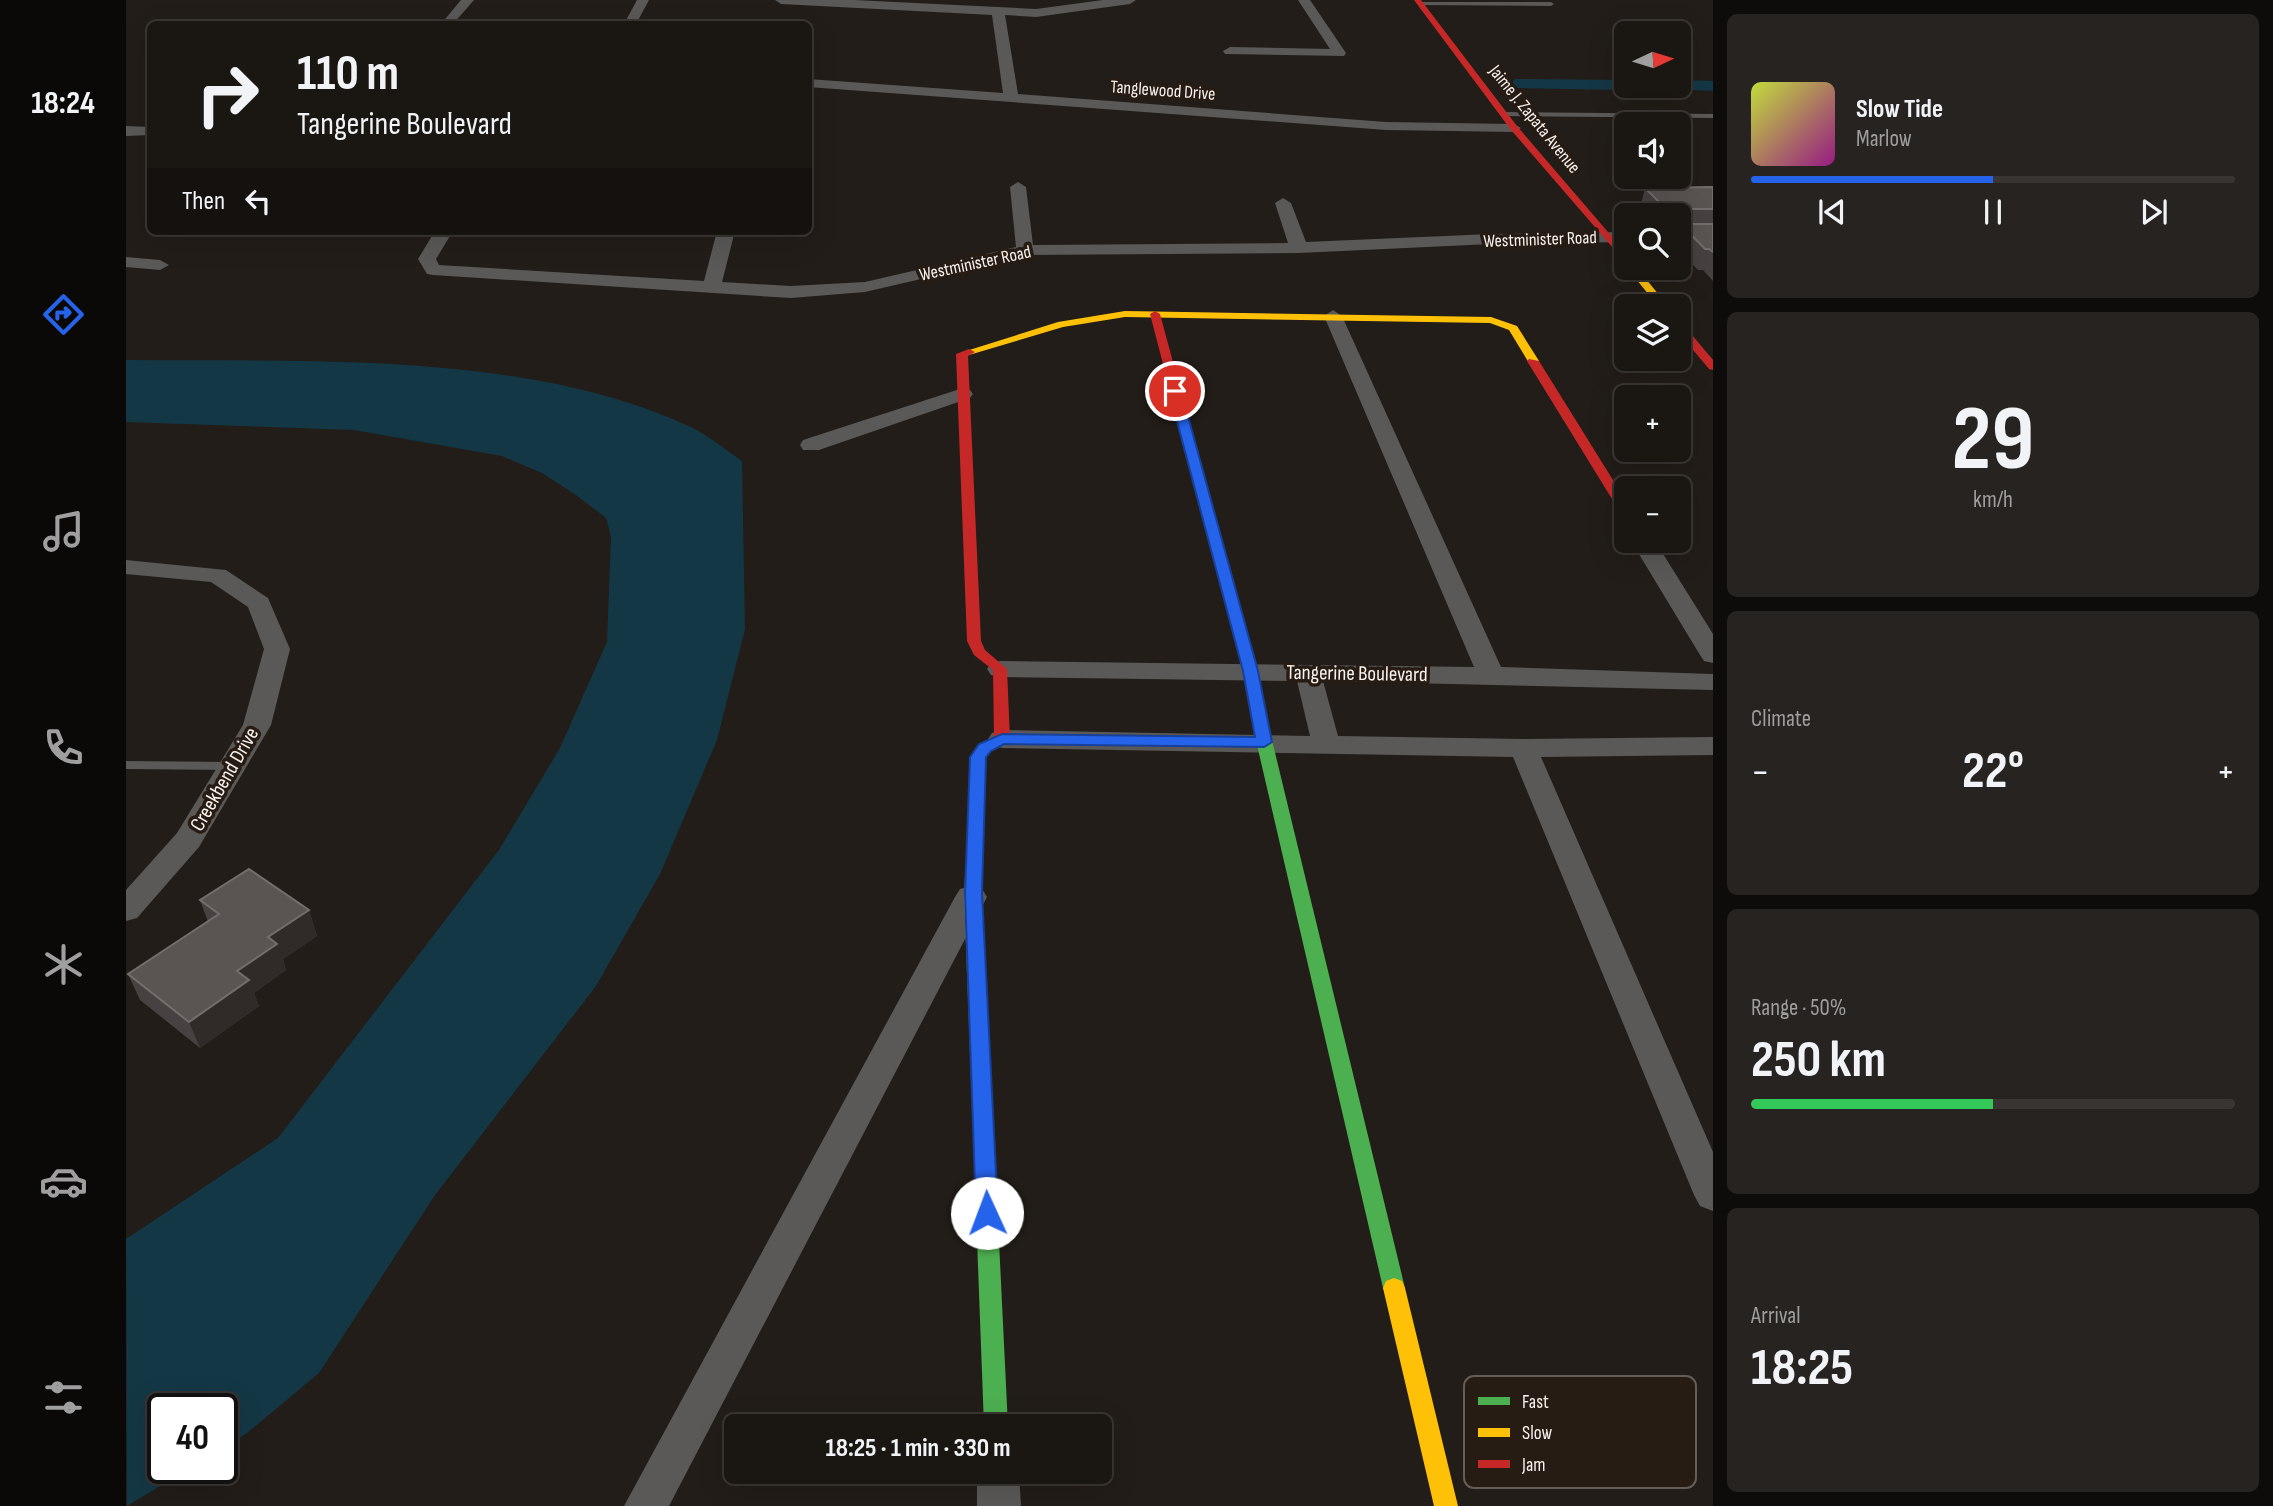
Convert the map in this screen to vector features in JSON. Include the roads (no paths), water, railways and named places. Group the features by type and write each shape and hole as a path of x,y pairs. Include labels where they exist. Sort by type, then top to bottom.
{"street":[{"path":"450,21 468,0"},
{"path":"632,21 643,0"},
{"path":"781,0 827,7 998,13 1036,13 1130,0"},
{"path":"1230,51 1339,53 1304,0"},
{"name":"Jaime J. Zapata Avenue","path":"1419,2 1514,128 1614,246"},
{"path":"998,13 1011,98"},
{"name":"Tanglewood Drive","path":"812,83 1386,126 1514,128"},
{"path":"126,131 147,131"},
{"path":"1018,187 1025,250"},
{"path":"1283,203 1299,248"},
{"name":"Westminister Road","path":"442,235 427,259 433,270 791,292 865,287 1025,250 1299,248 1491,239 1614,237"},
{"path":"711,288 725,235"},
{"path":"126,262 160,265"},
{"path":"1642,280 1653,294"},
{"path":"1002,739 1000,669 979,652 974,641 962,354 1082,320 1125,314 1490,320 1513,328 1614,492"},
{"path":"1155,314 1250,671 1264,742 1446,1506"},
{"path":"1333,316 1491,676"},
{"path":"1691,341 1713,367"},
{"path":"811,445 963,394"},
{"path":"1650,553 1713,654"},
{"name":"Creekbend Drive","path":"126,567 216,575 259,604 277,649 257,725 188,840 126,910"},
{"name":"Tangerine Boulevard","path":"1000,669 1308,672 1713,682"},
{"path":"1308,672 1326,744"},
{"path":"996,1414 974,893 978,757 985,747 1002,739 1523,748 1713,746"},
{"path":"1523,748 1713,1195"},
{"path":"646,1506 974,893"},
{"path":"998,1484 999,1506"}],"lane":[{"path":"1419,2 1551,4"},
{"path":"1504,114 1713,116"},
{"path":"126,765 232,766"}],"water":[{"path":"126,360 341,362 415,366 489,373 560,385 629,403 693,428 742,461 745,629 717,740 660,874 596,986 435,1195 319,1373 238,1439 238,1393 147,1393 147,1484 163,1484 127,1506 126,1239 278,1138 499,850 560,748 607,642 611,537 606,518 576,495 542,473 502,456 354,430 126,422"}],"waterway":[{"path":"1516,84 1614,85"},
{"path":"1691,85 1713,86"}]}
